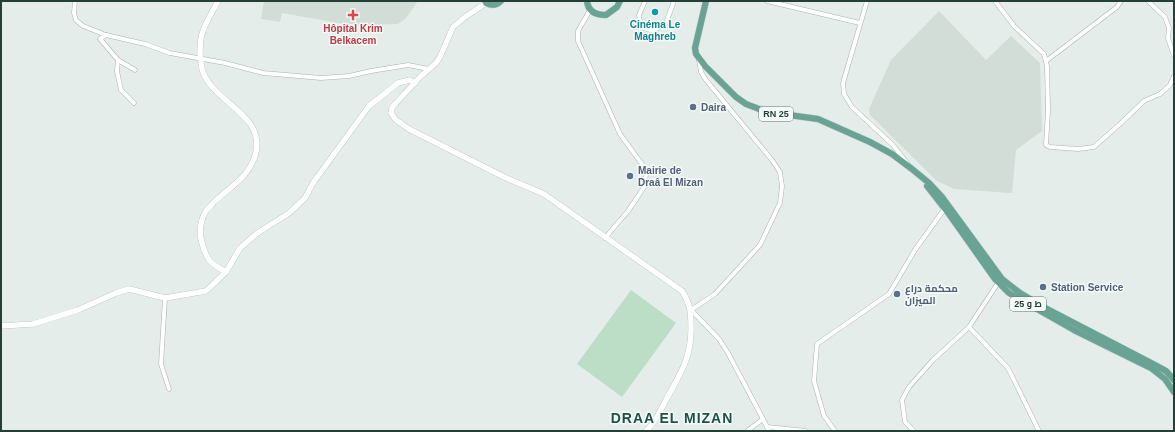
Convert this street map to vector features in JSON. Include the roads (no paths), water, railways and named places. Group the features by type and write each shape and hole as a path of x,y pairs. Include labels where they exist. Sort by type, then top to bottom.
{"main road":[{"path":"486,2 492,5 498,4 501,1"},
{"path":"587,1 587,6 595,14 606,15 617,7 620,1"},
{"path":"699,59 695,48 706,1"},
{"name":"RN 25","path":"699,59 736,97 746,104 766,112 808,117 818,120 870,142 892,154 929,183 1002,279 1009,286 1048,309 1166,371 1174,380"},
{"name":"ط و 25","path":"946,206 998,283 1009,293 1159,374 1165,379 1174,392"}],"street":[{"path":"75,1 74,13 76,20 83,26 106,35 144,44 170,53 225,63 263,73 321,78 349,76 408,65 429,69"},
{"path":"218,1 203,31 200,45 200,59 203,73 216,92 244,116 252,127 256,139 256,152 251,166 240,181 206,211 201,224 200,237 211,264 226,272"},
{"path":"645,1 639,15 641,27 654,31 666,23 674,1"},
{"path":"768,1 860,23"},
{"path":"867,1 843,83 844,94 852,107 893,145 912,169"},
{"path":"994,1 1014,26 1044,54 1046,61 1048,110 1046,145 1050,147 1078,149 1094,147 1144,101 1160,94 1170,85 1174,76"},
{"path":"1046,61 1117,7 1121,1"},
{"path":"486,2 454,27 440,57 392,108 391,113 396,120 409,129 504,177 544,194 679,289 688,301 691,310 690,351 653,423 646,431"},
{"path":"1148,2 1165,17 1169,28 1168,38 1174,56"},
{"path":"590,10 578,31 578,41 620,134 644,167 646,175 644,187 637,198 605,238"},
{"path":"106,35 100,39 118,60 135,70"},
{"path":"691,310 715,294 760,245 780,203 782,186 780,172 772,160 706,80 701,72 699,59"},
{"path":"118,60 117,71 121,90 134,103"},
{"path":"1,326 33,324 78,310 116,293 129,289 165,298 206,290 226,272 240,248 256,234 289,212 305,198 313,184 369,106 398,83 410,80 415,83"},
{"path":"835,431 824,416 814,381 817,344 889,294 915,250 946,206"},
{"path":"914,431 906,422 902,400 909,387 933,360 969,327 998,283"},
{"path":"165,298 160,364 169,389"},
{"path":"691,310 719,339 728,353 768,429 806,431"},
{"path":"969,327 1008,368 1039,431"},
{"path":"747,431 763,419"}],"place":[{"name":"Cinéma Le Maghreb","path":"655,12"},
{"name":"Hôpital Krim Belkacem","path":"353,15"},
{"name":"Daira","path":"693,107"},
{"name":"Mairie de Draâ El Mizan","path":"630,176"},
{"name":"Station Service","path":"1043,287"},
{"name":"محكمة دراع الميزان","path":"897,294"}],"district":[{"name":"DRAA EL MIZAN","path":"672,418"}]}
